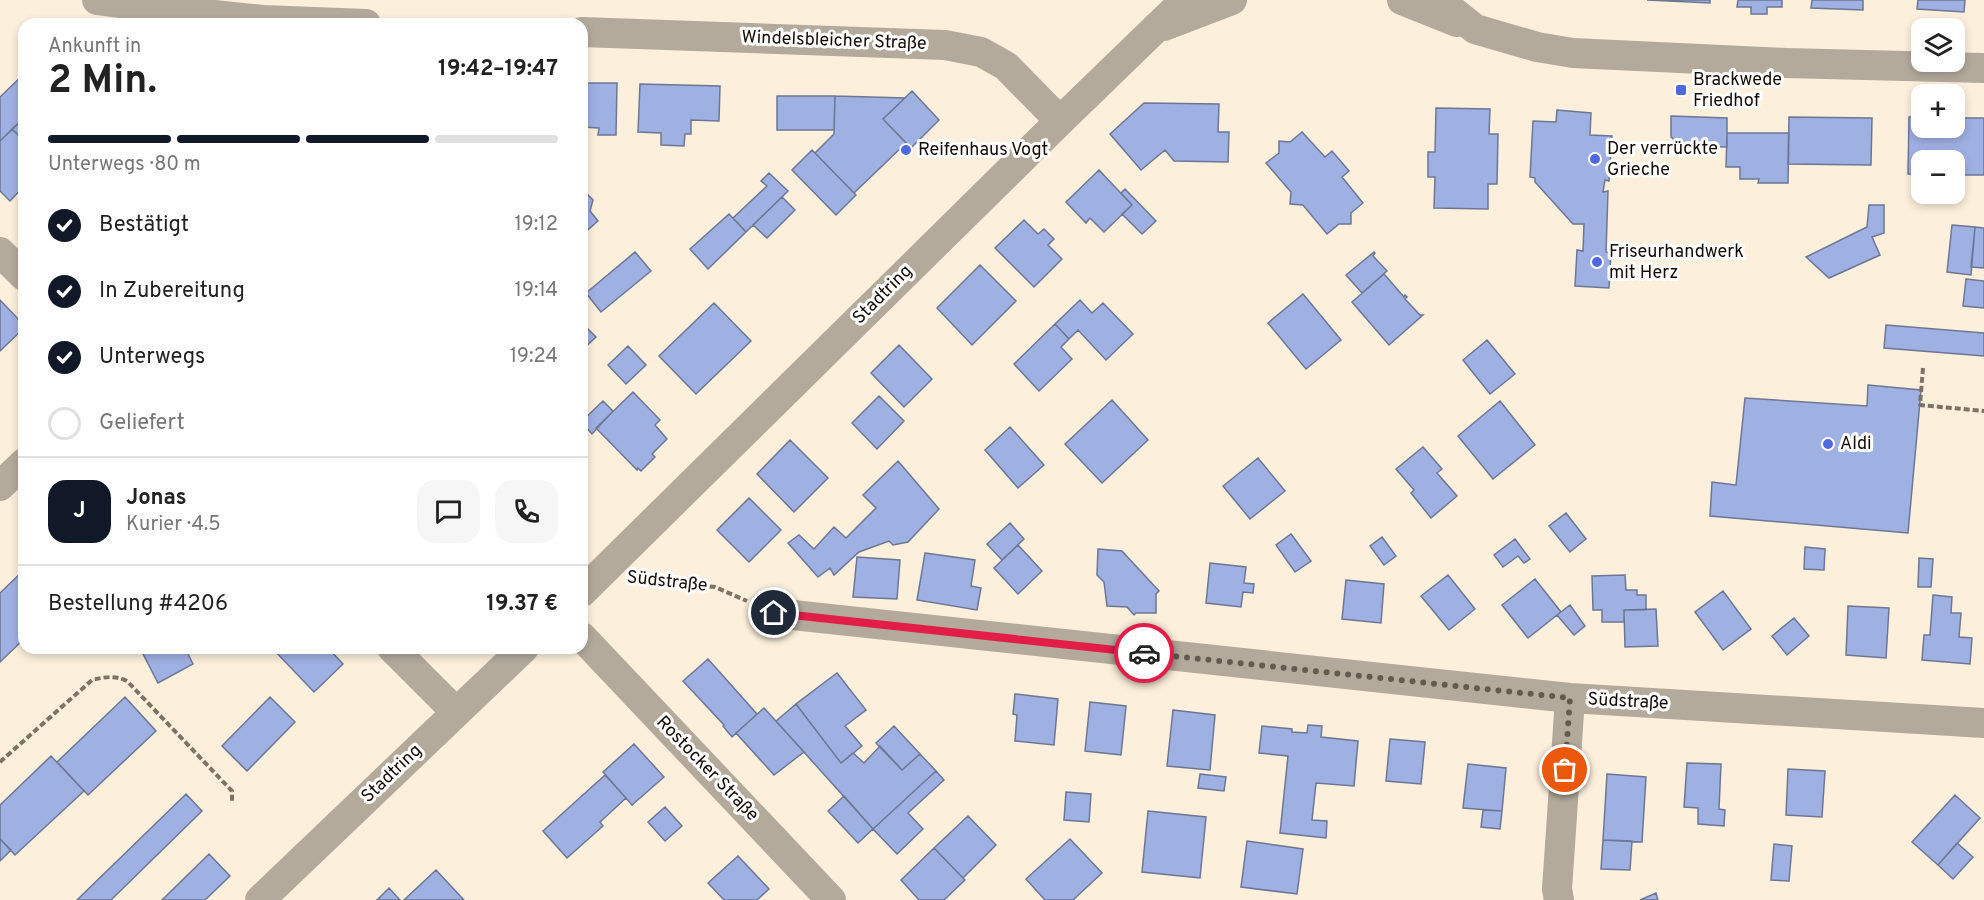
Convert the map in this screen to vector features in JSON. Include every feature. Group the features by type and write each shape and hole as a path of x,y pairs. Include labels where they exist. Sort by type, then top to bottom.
{"street":[{"path":"97,0 244,18"},
{"name":"Stadtring","path":"590,583 1185,0"},
{"path":"1156,29 1232,0"},
{"path":"1402,0 1475,29 1537,47 1574,52 1786,63 1984,68"},
{"path":"1438,0 1475,29"},
{"name":"Windelsbleicher Straße","path":"588,32 945,45 981,52 1006,66 1060,120"},
{"path":"0,252 18,270"},
{"path":"0,486 18,469"},
{"name":"Südstraße","path":"774,613 1570,698 1984,723"},
{"name":"Rostocker Straße","path":"588,643 831,900"},
{"path":"398,654 456,712"},
{"name":"Stadtring","path":"260,900 518,654"},
{"path":"1559,900 1557,889 1570,698"}],"path":[{"path":"1923,368 1920,405 1984,411"},
{"name":"Südstraße","path":"590,583 715,587 774,613"},
{"path":"0,762 92,680 107,676 121,678 127,681 232,791 232,802"}],"building":[{"path":"1647,0 1710,0 1710,3"},
{"path":"1738,0 1782,0 1782,7 1767,7 1767,14 1751,14 1751,7 1737,7"},
{"path":"1812,0 1863,0 1863,10 1811,8"},
{"path":"1918,0 1965,0 1964,12 1917,9"},
{"path":"18,80 18,124 0,141 0,97"},
{"path":"588,83 617,83 616,135 598,135 599,128 588,127"},
{"path":"640,84 720,86 719,121 691,120 691,134 685,134 684,146 661,145 661,133 638,132"},
{"path":"912,91 939,120 911,148 883,119"},
{"path":"777,96 835,96 834,130 777,130"},
{"path":"835,96 905,98 883,119 906,143 854,193 815,153 834,134"},
{"path":"1144,103 1219,104 1218,132 1229,132 1228,162 1174,161 1165,150 1141,170 1110,134"},
{"path":"1436,108 1490,109 1489,134 1498,134 1497,184 1488,184 1488,209 1434,208 1435,177 1428,177 1428,152 1435,152"},
{"path":"1557,110 1591,113 1590,135 1612,136 1609,181 1605,180 1603,192 1608,191 1606,252 1611,253 1609,288 1575,286 1577,250 1583,251 1584,224 1573,224 1535,182 1535,178 1530,177 1533,121 1556,122"},
{"path":"1671,116 1727,118 1727,147 1681,146 1671,137"},
{"path":"1789,117 1872,118 1871,165 1788,164"},
{"path":"1909,117 1911,117 1911,138 1965,138 1965,118 1984,118 1984,175 1965,175 1965,150 1911,150 1911,174 1908,174"},
{"path":"18,124 18,135 12,129"},
{"path":"12,129 18,135 18,192 10,201 0,191 0,141"},
{"path":"1302,132 1325,157 1332,151 1349,171 1342,177 1363,203 1351,213 1351,224 1339,224 1327,234 1303,205 1290,204 1291,192 1266,163 1279,153 1279,141 1290,142"},
{"path":"1727,133 1789,133 1788,183 1758,183 1759,179 1740,179 1740,167 1726,167"},
{"path":"812,150 856,195 836,215 792,170"},
{"path":"1099,170 1132,205 1104,232 1090,218 1086,223 1066,202"},
{"path":"769,173 788,191 746,232 733,218 767,186 761,181"},
{"path":"1125,189 1156,221 1142,234 1122,214 1132,205 1121,193"},
{"path":"588,195 593,200 590,211 598,221 588,230"},
{"path":"782,197 795,210 767,238 753,225"},
{"path":"1869,205 1884,205 1884,233 1872,237 1880,255 1829,278 1806,257 1867,227"},
{"path":"729,214 746,232 708,269 690,249"},
{"path":"1024,220 1038,234 1044,229 1054,239 1048,245 1062,259 1034,287 995,248"},
{"path":"1952,225 1975,227 1971,275 1947,272"},
{"path":"1975,227 1984,228 1984,268 1971,267"},
{"path":"635,252 651,271 601,312 588,296 588,291"},
{"path":"1374,252 1373,256 1387,271 1362,293 1346,275"},
{"path":"980,265 1016,301 972,345 937,308"},
{"path":"1384,274 1404,297 1405,295 1407,297 1405,299 1420,315 1423,315 1389,345 1352,302"},
{"path":"1966,279 1984,281 1984,308 1963,306"},
{"path":"1303,294 1341,340 1306,369 1268,323"},
{"path":"0,300 18,319 18,334 0,351"},
{"path":"1080,300 1092,313 1103,303 1133,334 1106,360 1078,330 1069,339 1055,324"},
{"path":"714,303 751,341 696,394 659,356"},
{"path":"1055,324 1069,339 1061,347 1072,359 1039,391 1014,364"},
{"path":"1886,325 1984,333 1984,356 1884,348"},
{"path":"588,329 596,337 588,344"},
{"path":"1487,340 1515,374 1490,394 1463,360"},
{"path":"899,345 932,379 904,407 871,373"},
{"path":"628,346 646,365 626,384 608,365"},
{"name":"Aldi","path":"1868,385 1921,390 1908,533 1710,516 1712,482 1736,485 1745,398 1867,406"},
{"path":"633,392 660,420 655,425 667,439 652,454 655,457 641,471 638,468 637,470 596,428"},
{"path":"879,396 904,421 877,449 852,423"},
{"path":"1112,400 1148,440 1102,483 1065,444"},
{"path":"603,401 613,411 592,434 588,430 588,415"},
{"path":"1500,401 1535,445 1493,479 1458,436"},
{"path":"1010,427 1044,465 1018,488 985,450"},
{"path":"790,440 828,478 794,512 757,474"},
{"path":"1423,447 1442,469 1437,473 1457,496 1431,518 1411,493 1414,490 1396,469"},
{"path":"1258,458 1285,491 1250,519 1223,486"},
{"path":"898,461 939,509 908,542 893,545 889,541 859,552 834,575 830,568 818,577 788,543 799,535 814,549 834,527 846,538 876,508 863,495"},
{"path":"749,498 781,530 749,562 717,530"},
{"path":"1566,513 1586,539 1570,552 1549,526"},
{"path":"1010,523 1024,539 1002,560 987,544"},
{"path":"1291,534 1311,561 1295,572 1276,545"},
{"path":"1382,537 1396,556 1384,565 1370,546"},
{"path":"1515,539 1530,559 1524,563 1518,556 1503,567 1494,555"},
{"path":"1018,545 1042,571 1018,594 994,568"},
{"path":"1805,547 1825,549 1824,570 1804,569"},
{"path":"1098,549 1122,551 1159,591 1156,594 1156,613 1136,613 1134,615 1127,607 1107,606 1104,582 1097,575"},
{"path":"925,553 975,560 971,586 981,588 977,610 917,600"},
{"path":"857,557 900,560 897,599 853,597"},
{"path":"1919,558 1933,559 1931,587 1918,587"},
{"path":"1210,563 1246,567 1244,583 1254,584 1253,593 1243,592 1241,607 1206,603"},
{"path":"1448,575 1475,609 1449,630 1421,596"},
{"path":"1625,575 1626,590 1637,590 1637,595 1646,595 1646,610 1624,610 1624,622 1602,622 1602,610 1593,610 1592,576"},
{"path":"18,576 18,645 0,662 0,593"},
{"path":"1535,579 1561,612 1528,638 1502,605"},
{"path":"1346,580 1384,584 1381,623 1342,619"},
{"path":"1723,591 1751,629 1723,650 1695,612"},
{"path":"1933,595 1952,597 1951,613 1961,613 1959,637 1972,638 1970,664 1922,660 1924,635 1930,635"},
{"path":"1570,605 1585,626 1574,635 1557,615"},
{"path":"1848,606 1889,608 1886,658 1846,655"},
{"path":"1656,609 1658,646 1625,647 1624,610"},
{"path":"1794,618 1809,636 1787,655 1772,636"},
{"path":"143,654 188,654 193,664 158,683"},
{"path":"278,654 334,654 343,664 314,692"},
{"path":"708,659 757,714 732,737 724,725 683,681"},
{"path":"837,673 866,710 845,726 862,746 841,763 796,704"},
{"path":"1015,694 1058,699 1054,745 1015,741 1017,715 1013,714"},
{"path":"125,697 156,731 88,795 57,762"},
{"path":"270,697 295,722 247,771 222,746"},
{"path":"1090,702 1126,706 1121,755 1085,751"},
{"path":"796,704 841,763 853,753 864,763 880,746 902,770 920,754 936,771 873,829 776,721"},
{"path":"764,708 804,752 774,775 736,733"},
{"path":"1173,710 1215,715 1210,770 1167,766"},
{"path":"1308,725 1322,726 1321,737 1358,741 1354,786 1316,783 1312,820 1327,821 1326,838 1280,833 1288,756 1259,753 1262,726 1307,733"},
{"path":"894,726 920,754 902,770 876,743"},
{"path":"1390,739 1425,742 1421,784 1386,781"},
{"path":"634,744 664,777 632,805 603,772"},
{"path":"51,756 84,791 15,855 0,839 0,805"},
{"path":"1687,763 1721,764 1719,809 1725,810 1724,826 1698,824 1698,808 1684,807"},
{"path":"1468,764 1506,768 1502,811 1463,808"},
{"path":"1788,769 1825,771 1822,817 1786,815"},
{"path":"936,771 944,780 908,813 923,829 897,854 873,829"},
{"path":"1200,774 1226,777 1224,791 1198,788"},
{"path":"1607,774 1646,777 1642,842 1603,840"},
{"path":"605,775 626,798 600,822 603,826 567,858 543,831"},
{"path":"1066,792 1091,794 1089,822 1064,820"},
{"path":"186,794 202,811 111,900 77,900"},
{"path":"1955,795 1980,818 1938,865 1912,842"},
{"path":"844,796 873,829 858,843 828,811"},
{"path":"665,807 682,826 665,841 648,822"},
{"path":"1483,810 1502,811 1500,829 1481,827"},
{"path":"1148,811 1206,817 1200,878 1142,872"},
{"path":"968,816 996,845 963,878 934,848"},
{"path":"0,839 11,850 0,861"},
{"path":"1070,839 1102,873 1073,900 1045,900 1026,879"},
{"path":"1603,840 1632,841 1630,870 1601,869"},
{"path":"1247,841 1303,849 1297,894 1241,887"},
{"path":"1957,843 1973,857 1953,879 1938,865"},
{"path":"1774,844 1792,846 1789,881 1771,880"},
{"path":"934,848 965,880 944,900 919,900 901,880"},
{"path":"209,854 230,876 205,900 162,900"},
{"path":"738,856 769,889 757,900 724,900 708,883"},
{"path":"436,870 464,900 404,900"},
{"path":"389,888 400,900 377,900"},
{"path":"1656,893 1658,900 1640,900"}],"way so far":[{"path":"1144,653 1570,698 1565,770"}],"place":[{"name":"Brackwede Friedhof","path":"1681,90"},
{"name":"Reifenhaus Vogt","path":"906,150"},
{"name":"Der verrückte Grieche","path":"1595,159"},
{"name":"Friseurhandwerk mit Herz","path":"1597,262"},
{"name":"Aldi","path":"1828,444"}],"route":[{"path":"774,613 1144,653"}]}
